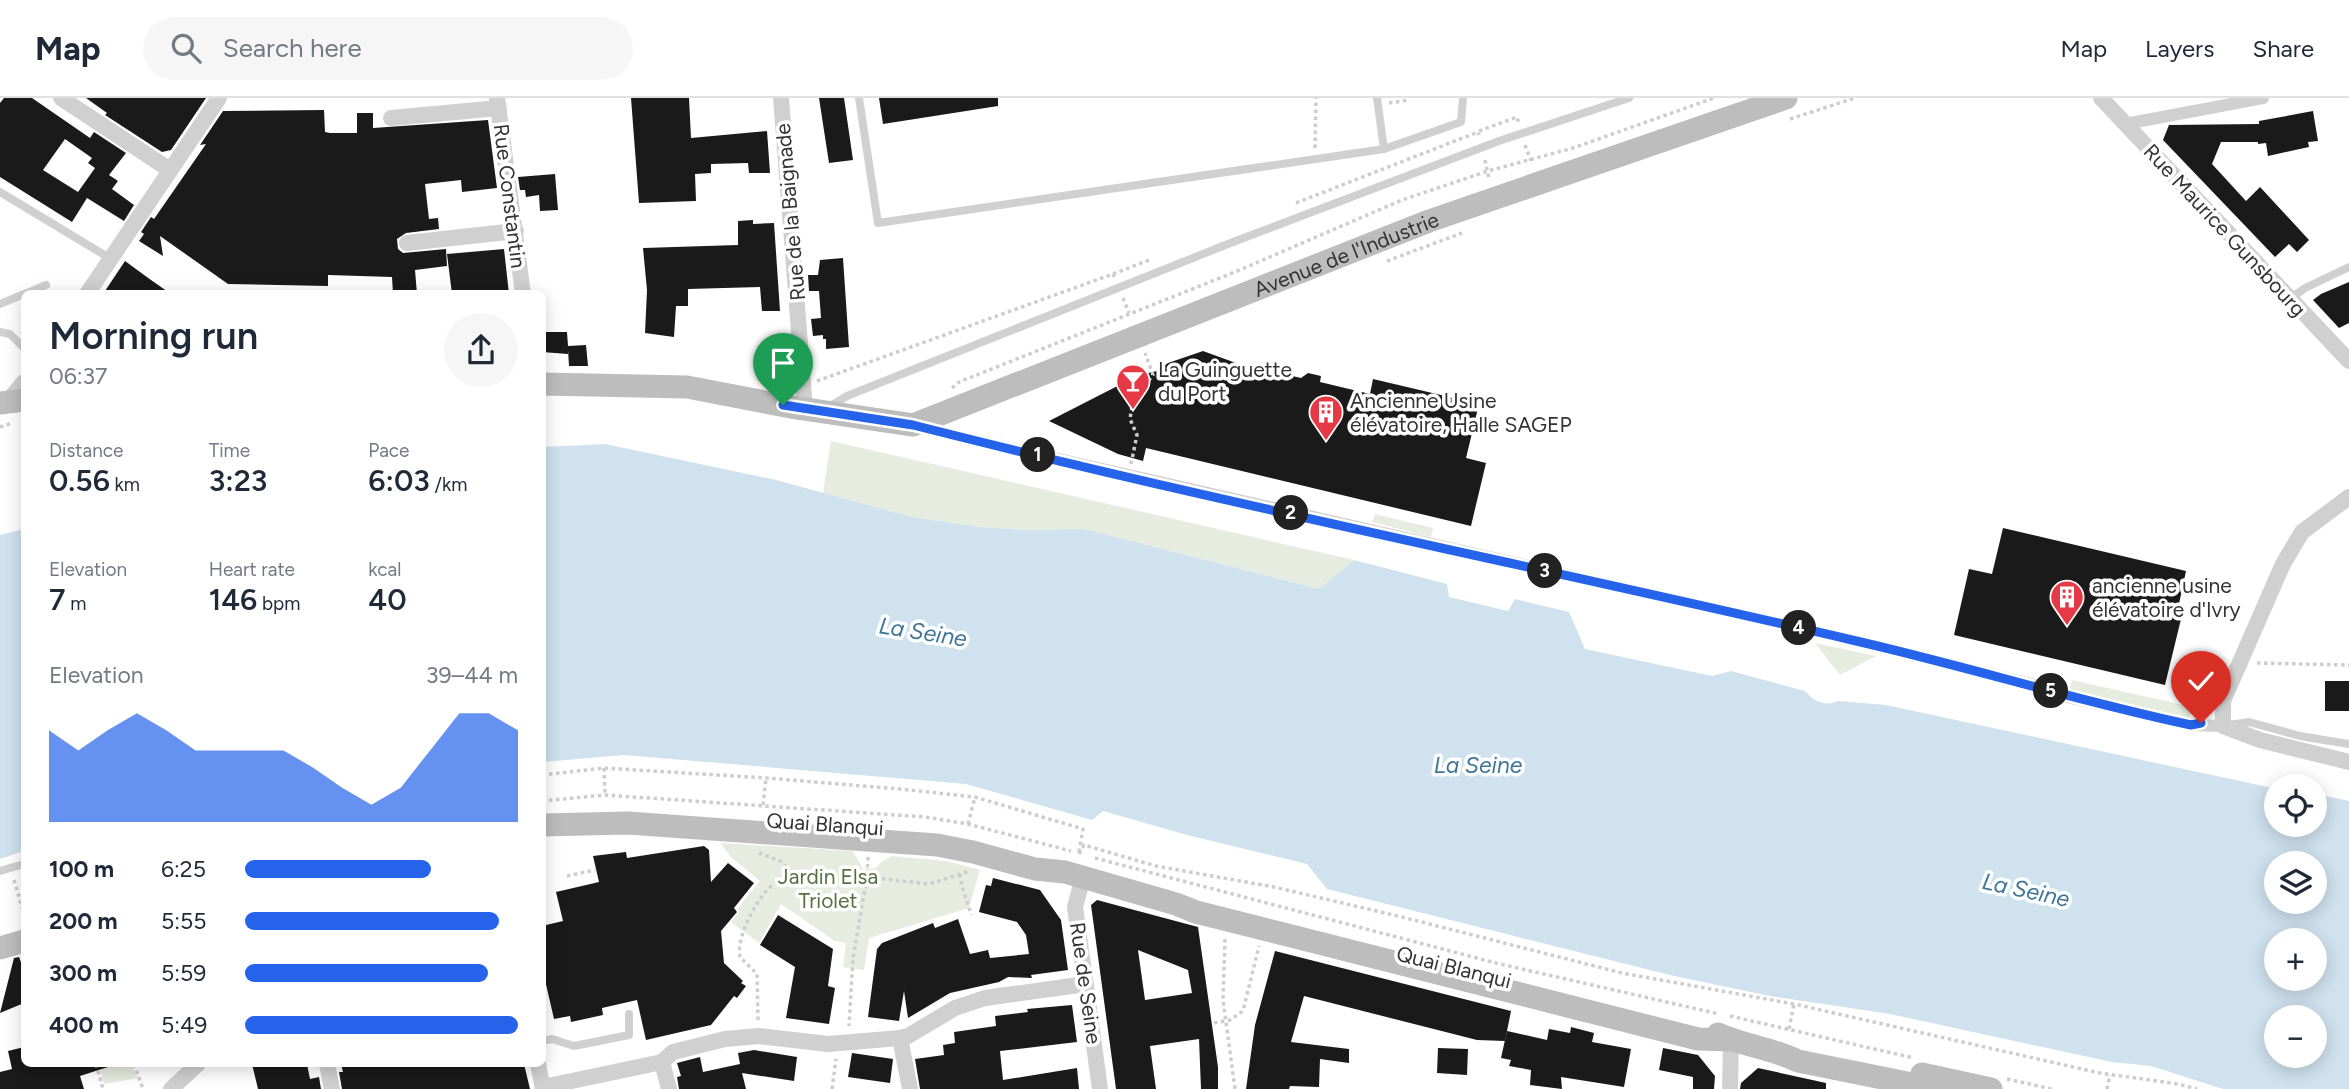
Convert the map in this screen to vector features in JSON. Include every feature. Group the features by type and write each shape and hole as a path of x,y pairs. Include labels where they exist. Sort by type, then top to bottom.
{"main road":[{"name":"Avenue de l'Industrie","path":"913,425 1429,222 1786,98"},
{"path":"546,384 687,387 913,425"},
{"name":"Quai Blanqui","path":"546,825 580,823 597,813 618,811 936,833 1042,858 1074,875 1176,904 1190,901 1233,910 1581,999 1701,1026 1731,1040 1783,1054 1798,1061 1937,1089"},
{"name":"Quai Blanqui","path":"1783,1054 1811,1051 1991,1089"}],"street":[{"path":"61,98 170,170"},
{"path":"90,290 219,98"},
{"name":"Rue de la Baignade","path":"780,98 803,383 814,410"},
{"name":"Rue Maurice Gunsbourg","path":"2101,98 2349,361"},
{"path":"2125,124 2263,98"},
{"path":"391,118 498,103"},
{"name":"Rue Constantin","path":"498,103 523,290"},
{"path":"407,243 516,231"},
{"path":"11,402 21,387"},
{"path":"913,425 1854,640 2031,684 2099,704 2191,725 2223,726 2260,740 2349,762"},
{"path":"2223,726 2223,701 2283,564 2302,533 2349,497"},
{"name":"Rue de Seine","path":"1074,875 1075,908 1100,1089"},
{"path":"539,1067 543,1088 663,1062 673,1052 725,1039 759,1036 843,1043 900,1038 955,1008 985,998 1086,984"},
{"path":"900,1038 910,1089"},
{"path":"1730,1089 1731,1040"},
{"path":"663,1062 669,1089"},
{"path":"171,1089 195,1067"},
{"path":"328,1067 332,1089"}],"lane":[{"path":"859,98 878,223 1384,149 1461,122 1463,98"},
{"path":"814,410 1491,144 1629,98"},
{"path":"1377,102 1384,149"},
{"path":"0,192 111,259"},
{"path":"2290,299 2305,288 2349,267"},
{"path":"34,290 46,285"},
{"path":"0,304 21,296"},
{"path":"0,332 10,334 21,345"},
{"path":"2223,726 2249,722 2300,736 2349,744"},
{"path":"0,872 21,865"},
{"path":"546,1040 552,1038 574,1046 629,1035 629,1014"}],"path":[{"path":"1314,160 1316,98"},
{"path":"1377,102 1410,100"},
{"path":"803,383 823,380 1113,274 1153,375 1133,400 1130,419 1137,435 1129,476"},
{"path":"2240,663 2349,664"},
{"path":"604,768 605,795"},
{"path":"546,775 604,768 766,778 975,797 1083,829 1079,854 1084,845 1156,866 1274,887 1622,973 1794,1004 2110,1075 2197,1089"},
{"path":"763,805 766,778"},
{"path":"968,824 975,797"},
{"path":"832,1089 843,1043 869,848"},
{"path":"752,849 783,862 789,871"},
{"path":"11,868 21,903"},
{"path":"758,1011 757,974 740,957 739,942 767,890 789,871 929,884 974,868"},
{"path":"567,876 595,870"},
{"path":"960,874 961,888 971,915"},
{"path":"1226,934 1223,1000 1236,1089"},
{"path":"1214,1023 1230,1020 1243,1011 1260,943"},
{"path":"1789,1030 1794,1004"},
{"path":"1702,1023 1705,1010"},
{"path":"97,1067 103,1089"},
{"path":"135,1067 143,1089"},
{"path":"2107,1089 2110,1075"}],"green space":[{"path":"831,441 1354,560 1319,589 1085,529 1024,530 911,517 823,493"},
{"path":"1375,514 1433,528 1431,537 1372,522"},
{"path":"1815,643 1876,656 1840,675"},
{"path":"2072,680 2192,707 2189,720 2069,693"},
{"name":"Jardin Elsa Triolet","path":"720,843 853,851 863,869 876,868 892,856 946,861 980,870 969,908 869,938 864,970 843,967 846,943 835,941 781,904 759,943 731,922 739,912 737,909 760,881 731,857"},
{"path":"100,1067 132,1067 138,1078 104,1084"}],"water":[{"name":"La Seine","path":"605,444 776,480 912,517 1024,530 1085,529 1319,589 1354,560 1447,584 1449,597 1508,611 1515,599 1569,612 1585,649 1712,676 1731,671 1805,691 1812,698 1824,703 1838,701 1886,705 2264,786 2264,837 2327,837 2327,796 2349,801 2349,1089 2223,1089 2151,1066 2112,1062 1890,1014 1770,996 1674,976 1327,889 1307,864 1187,835 1103,811 1092,820 966,784 624,755 546,762 546,447"},
{"path":"21,530 21,852 0,859 0,535"}],"building":[{"path":"4,98 32,98 90,138 94,132 126,153 109,175 118,181 112,189 134,205 124,221 87,198 72,222 0,177 0,103","holes":["65,139 92,158 88,163 95,168 78,192 43,170"]},
{"path":"86,98 206,98 171,150 162,152 105,115 107,113"},
{"path":"631,98 689,98 691,138 767,131 770,173 749,173 748,163 711,164 711,173 695,174 696,201 639,203"},
{"path":"819,98 844,98 853,160 829,163"},
{"path":"879,98 998,98 998,106 883,124"},
{"path":"324,110 325,132 330,133 357,133 357,113 373,113 373,128 488,120 497,188 462,192 461,180 425,184 429,219 438,218 439,229 406,233 397,239 398,249 403,253 446,249 447,266 415,270 417,290 393,290 392,277 328,275 328,286 228,284 160,236 163,256 139,241 144,234 141,232 151,217 154,219 206,144 200,145 223,111"},
{"path":"2313,111 2318,141 2308,142 2309,147 2268,156 2266,143 2221,142 2212,164 2246,201 2260,187 2309,240 2297,252 2289,244 2275,257 2163,140 2169,125 2259,124 2259,121"},
{"path":"555,174 558,210 540,211 539,195 526,197 525,190 520,190 518,177"},
{"path":"753,220 753,224 774,223 780,311 762,311 760,287 688,289 688,306 676,306 674,337 645,333 647,290 643,248 738,245 738,221"},
{"path":"504,249 509,290 452,290 447,254"},
{"path":"843,258 849,347 826,349 823,335 813,336 811,319 821,318 819,291 809,291 808,275 818,275 820,260"},
{"path":"125,261 165,290 106,290"},
{"path":"2349,282 2349,323 2339,328 2313,300"},
{"path":"546,332 567,332 568,346 586,345 588,366 569,366 568,350 568,354 546,352"},
{"name":"Ancienne Usine élévatoire, Halle SAGEP","path":"1203,351 1236,363 1301,378 1308,373 1321,376 1320,382 1370,394 1373,379 1479,404 1466,458 1486,463 1471,526 1146,448 1143,461 1118,454 1049,421 1139,375 1157,371 1168,363"},
{"name":"ancienne usine élévatoire d'Ivry","path":"2003,528 2186,571 2176,618 2181,619 2165,685 1954,635 1969,569 1992,574"},
{"path":"2325,681 2349,681 2349,711 2325,711"},
{"path":"704,846 709,850 711,882 728,863 754,883 734,908 737,912 721,931 724,963 746,986 737,998 734,996 711,1025 646,1040 637,1000 602,1008 603,1015 571,1022 570,1016 554,1019 546,984 546,925 563,921 556,892 599,882 593,856 626,852 627,858"},
{"path":"993,878 1040,890 1061,920 1068,970 1031,975 1032,978 1008,977 999,982 950,993 908,1018 904,991 899,1021 868,1017 877,949 882,943 933,923 935,928 958,919 970,954 988,950 990,958 1029,954 1026,935 1017,922 979,912 986,885 991,886"},
{"path":"1097,900 1198,927 1218,1067 1218,1089 1201,1089 1199,1039 1150,1046 1156,1089 1116,1089 1091,905","holes":["1138,950 1188,970 1192,993 1145,1000"]},
{"path":"778,915 833,949 828,986 835,988 829,1024 786,1018 795,967 760,945"},
{"path":"1275,951 1511,1011 1505,1041 1477,1040 1304,996 1291,1042 1349,1049 1349,1063 1320,1059 1319,1087 1246,1089 1255,1025"},
{"path":"19,957 21,962 21,1004 0,1013 14,958"},
{"path":"1072,1005 1077,1042 1000,1051 1003,1080 1077,1068 1079,1089 920,1089 915,1059 944,1055 943,1045 955,1043 954,1032 996,1026 995,1016 1028,1012 1027,1009"},
{"path":"1571,1027 1594,1033 1592,1042 1631,1049 1624,1087 1561,1077 1562,1089 1530,1085 1531,1070 1509,1066 1511,1060 1501,1058 1507,1031 1547,1040 1549,1029 1570,1033"},
{"path":"21,1048 21,1067 108,1067 80,1076 84,1089 0,1089 0,1072 12,1069 8,1051"},
{"path":"1438,1048 1468,1049 1467,1075 1437,1073"},
{"path":"1663,1048 1698,1055 1715,1076 1714,1089 1693,1089 1693,1077 1659,1070"},
{"path":"754,1050 797,1057 794,1081 742,1073 746,1089 679,1089 677,1077 681,1076 677,1063 700,1057 703,1072 740,1064 738,1053"},
{"path":"852,1053 893,1059 890,1083 848,1077"},
{"path":"253,1067 308,1067 310,1079 319,1077 321,1089 258,1089"},
{"path":"342,1067 525,1067 530,1089 342,1089 339,1072 343,1072"},
{"path":"1758,1068 1826,1083 1826,1089 1740,1089 1741,1083"}],"place":[{"name":"La Guinguette du Port","path":"1133,411"},
{"name":"Ancienne Usine élévatoire, Halle SAGEP","path":"1326,442"},
{"name":"ancienne usine élévatoire d'Ivry","path":"2067,627"}],"route":[{"path":"783,405 913,425 1854,640 2031,684 2071,698 2191,725 2201,723"}]}
